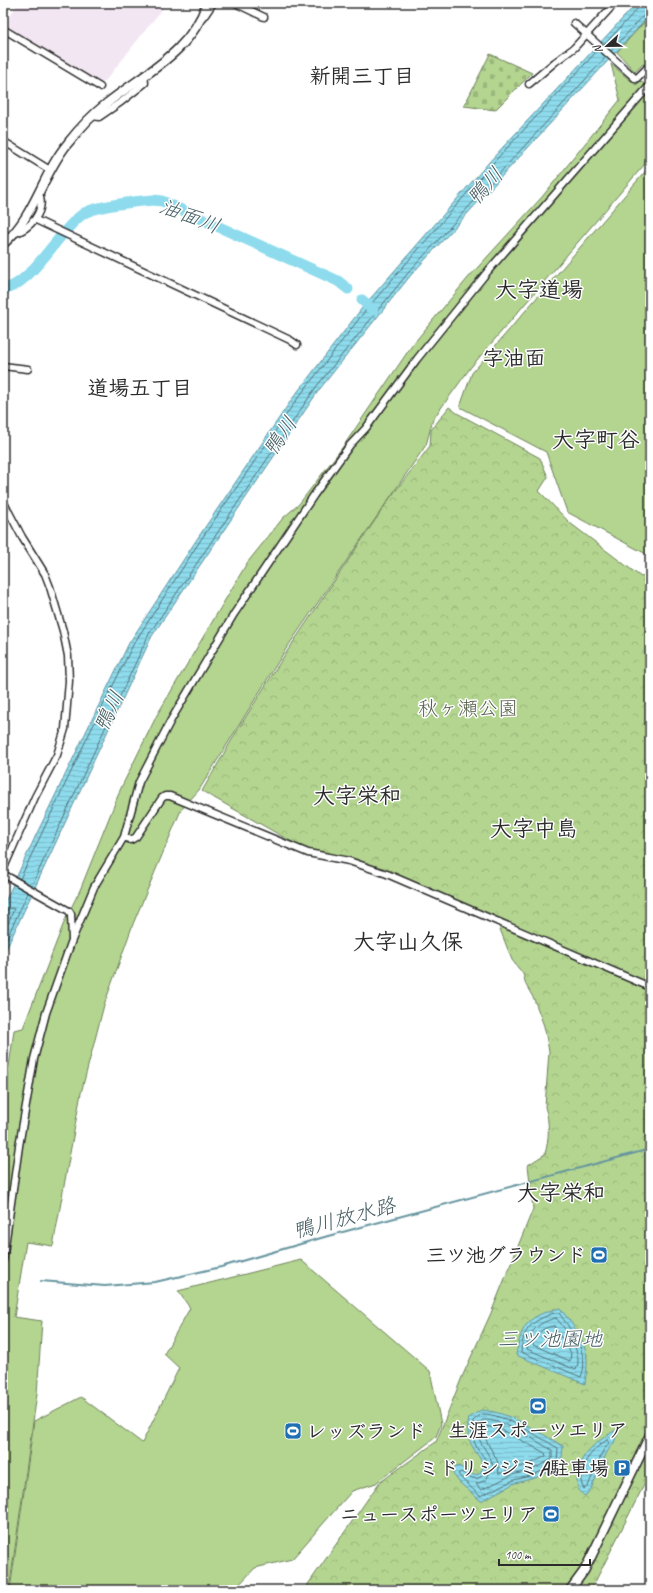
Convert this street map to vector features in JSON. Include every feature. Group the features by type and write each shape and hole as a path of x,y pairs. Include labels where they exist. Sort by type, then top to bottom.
{"street":[{"path":"3,244 23,222 50,170 67,143 92,116 106,104 166,61 178,49 200,18 207,3"},
{"path":"200,18 204,16 213,3"},
{"path":"236,3 264,17"},
{"path":"529,84 574,48 615,3"},
{"path":"576,24 636,79 650,65"},
{"path":"3,29 100,87"},
{"path":"3,1260 19,1146 34,1060 46,1013 72,940 94,887 124,837 139,782 168,726 231,619 314,495 350,445 366,428 417,359 488,271 650,85"},
{"path":"3,141 50,170"},
{"path":"13,234 20,232 36,220 42,200 39,193"},
{"path":"36,220 290,340 297,346"},
{"path":"3,366 28,369"},
{"path":"3,501 22,537 45,574 50,587 63,632 68,656 69,681 65,729 57,756 35,796 3,873 65,908 71,914 72,940"},
{"path":"124,837 131,840 136,837 162,798 165,796 170,796 308,853 349,861 387,874 650,986"},
{"path":"570,1590 584,1571 650,1435"}],"shaded area":[{"path":"18,3 167,3 106,80 101,84 3,27"}],"green space":[{"path":"650,16 650,70 643,64 635,72 617,52"},
{"path":"490,54 532,73 495,110 464,106"},
{"path":"611,64 636,85 641,81 650,89 650,158 471,367 433,419 426,445 286,649 199,790 181,810 133,924 104,1005 81,1093 53,1246 26,1242 14,1317 42,1321 37,1394 9,1590 3,1590 3,1110 14,1030 23,1028 65,920 80,890 121,788 157,715 247,563 283,518 299,504 342,448 413,344 468,278 542,197 620,100"},
{"path":"650,166 650,556 567,512 546,452 460,407 472,373"},
{"name":"秋ヶ瀬公園","path":"449,407 457,413 540,458 548,477 539,491 570,523 641,577 650,575 650,1473 591,1590 304,1590 379,1483 436,1442 533,1209 528,1165 545,1154 548,1136 547,1113 545,1107 549,1051 544,1026 534,999 526,985 523,974 512,960 496,919 414,884 308,851 202,791 237,731 284,656 390,498 430,446 431,430"},
{"name":"レッズランド","path":"301,1260 430,1371 441,1424 436,1437 376,1483 352,1491 292,1559 255,1568 234,1590 10,1590 34,1421 81,1397 142,1443 179,1368 164,1354 190,1308 178,1291"}],"water":[{"name":"鴨川","path":"637,3 650,3 650,15 411,275 319,390 152,636 3,956 3,906 36,835 129,643 197,539 292,399 362,308 490,161"},
{"name":"三ツ池園地","path":"560,1308 581,1338 586,1353 587,1362 585,1384 516,1355 521,1335 528,1322 540,1314"},
{"name":"三ツ池園地","path":"481,1410 503,1414 534,1429 563,1446 561,1466 535,1478 515,1483 481,1501 460,1483 453,1474 454,1468 459,1466 473,1475 479,1474 484,1466 471,1444 468,1433 469,1418"},
{"path":"619,1428 614,1443 607,1452 591,1489 585,1496 580,1491 577,1483 580,1463 590,1449"}],"waterway":[{"name":"油面川","path":"3,289 13,286 24,278 64,232 83,214 106,206 153,200 162,201 338,281 348,289"},
{"name":"油面川","path":"362,300 373,310"},
{"name":"鴨川放水路","path":"41,1281 105,1286 155,1282 221,1267 328,1236 650,1149"}],"place":[{"name":"三ツ池グラウンド","path":"599,1255"},
{"name":"生涯スポーツエリア","path":"538,1406"},
{"name":"レッズランド","path":"293,1431"},
{"name":"ミドリシジミA駐車場","path":"622,1468"},
{"name":"ニュースポーツエリア","path":"551,1514"}],"district":[{"name":"新開三丁目","path":"362,76"},
{"name":"大字道場","path":"539,290"},
{"name":"字油面","path":"514,358"},
{"name":"道場五丁目","path":"140,388"},
{"name":"大字町谷","path":"596,440"},
{"name":"大字栄和","path":"357,796"},
{"name":"大字中島","path":"534,829"},
{"name":"大字山久保","path":"408,942"},
{"name":"大字栄和","path":"561,1193"}]}
